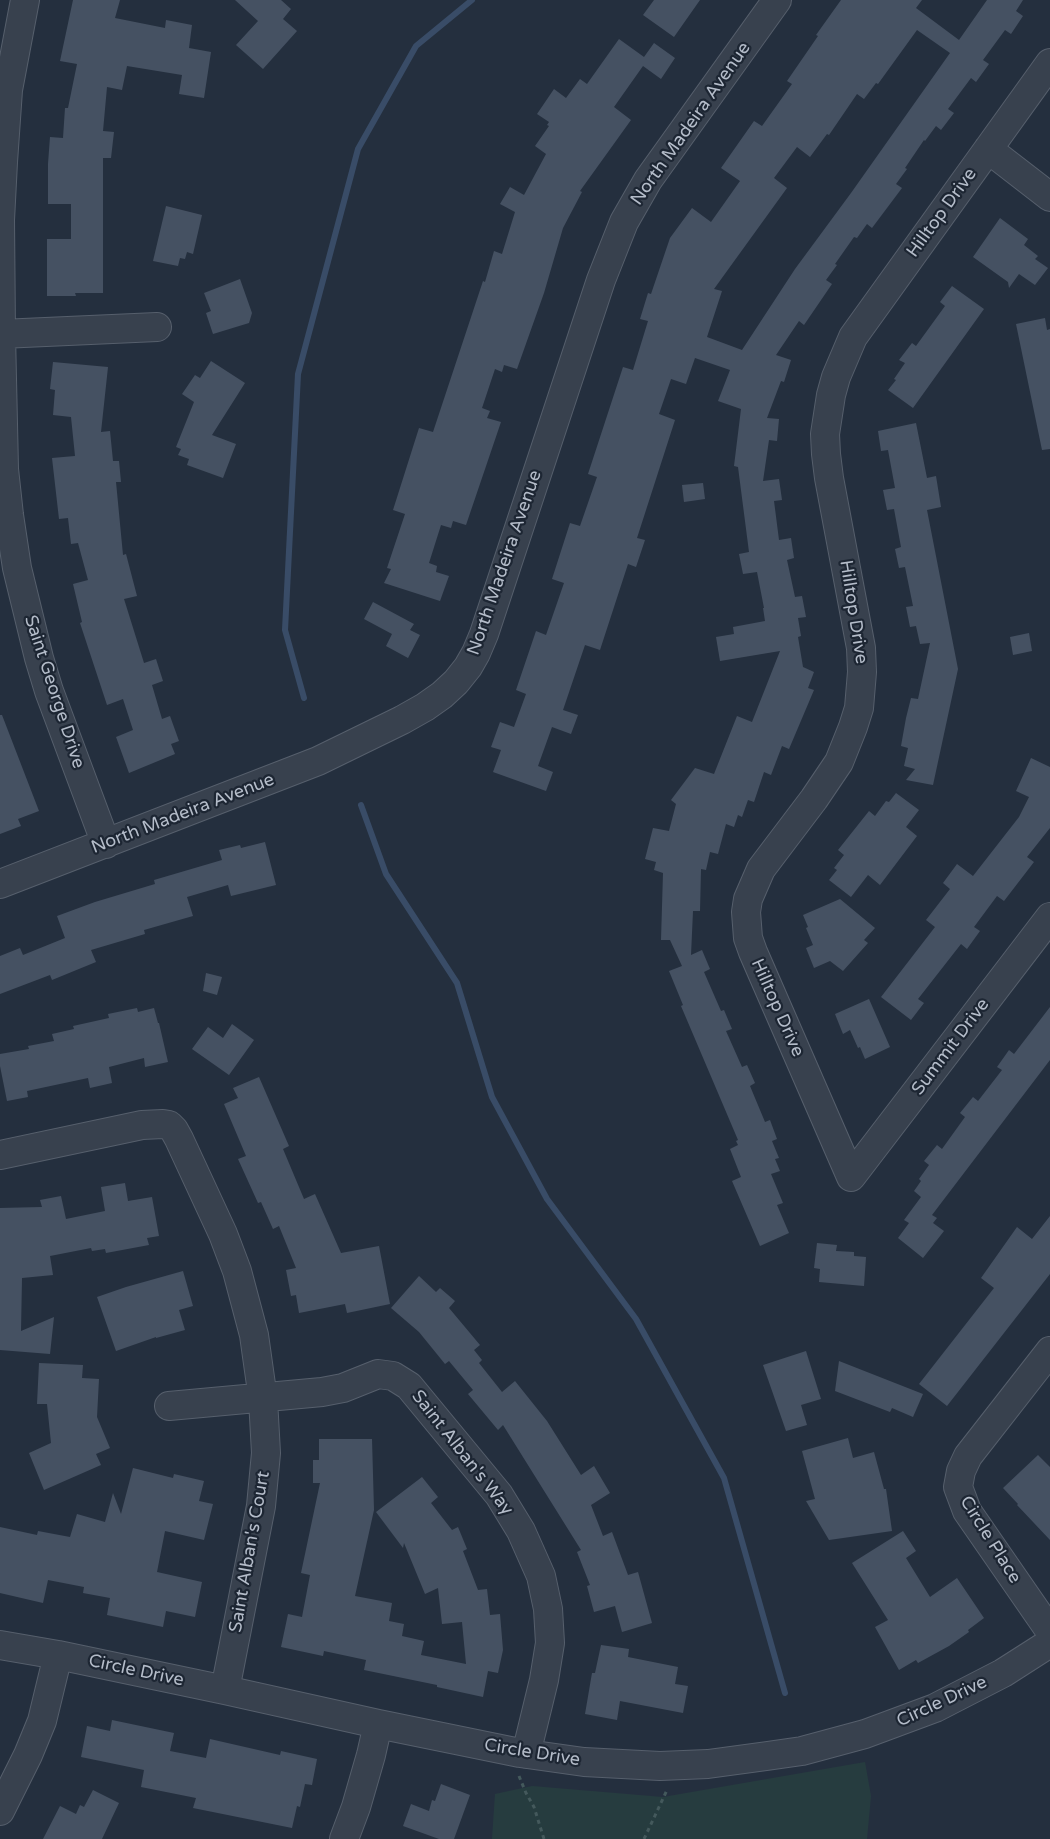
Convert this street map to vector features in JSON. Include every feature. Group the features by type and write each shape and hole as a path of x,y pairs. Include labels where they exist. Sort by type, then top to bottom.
{"street":[{"name":"Saint George Drive","path":"25,0 8,90 0,220 4,469 18,568 31,627 49,691 106,844"},
{"name":"North Madeira Avenue","path":"0,884 290,772 344,749 425,707 442,695 468,667 484,634 601,280 624,222 648,180 777,0"},
{"name":"Hilltop Drive","path":"851,1177 753,952 748,938 746,912 748,899 761,869 839,762 853,727 858,708 862,672 861,648 857,618 829,478 826,454 827,415 836,376 853,337 1050,63"},
{"path":"988,149 1050,197"},
{"path":"1,334 157,327"},
{"name":"Summit Drive","path":"851,1177 1050,918"},
{"name":"Saint Alban's Court","path":"0,1155 142,1126 169,1125 174,1130 223,1234 237,1271 254,1336 263,1398 266,1453 261,1506 225,1690"},
{"name":"Circle Place","path":"1050,1351 968,1456 961,1471 958,1487 959,1494 967,1511 1050,1631"},
{"name":"Saint Alban's Way","path":"169,1406 334,1390 378,1374 393,1376 409,1386 499,1495 521,1531 536,1562 548,1609 550,1636 547,1663 523,1753"},
{"name":"Circle Drive","path":"0,1645 58,1655 378,1724 523,1753 584,1762 636,1766 680,1765 738,1760 802,1751 865,1734 935,1708 1003,1673 1050,1643"},
{"path":"0,1810 28,1755 42,1722 58,1655"},
{"path":"344,1839 356,1807 378,1724"}],"path":[{"path":"523,1753 519,1778 534,1807 544,1839"},
{"path":"644,1839 680,1765"}],"green space":[{"path":"865,1762 871,1796 867,1839 492,1839 495,1794 532,1786 663,1797"}],"building":[{"path":"73,0 120,0 115,18 165,28 166,20 192,25 189,48 211,52 204,98 179,94 182,75 127,66 122,90 107,87 103,131 114,132 111,158 103,158 103,293 75,293 76,296 47,296 47,239 71,239 71,204 48,204 48,164 50,137 63,138 65,108 68,108 77,64 60,61"},
{"path":"235,0 281,0 291,9 283,19 297,31 263,69 236,45 258,21"},
{"path":"654,0 700,0 674,37 643,15"},
{"path":"841,0 922,0 916,8 959,40 987,0 1023,0 1016,11 1023,16 1011,34 1005,30 983,60 989,64 976,82 971,78 948,109 954,113 941,130 936,126 924,140 896,184 902,188 872,228 867,224 857,238 854,237 826,280 832,284 804,325 799,321 776,355 791,360 784,382 781,381 767,418 779,419 777,441 769,440 763,481 779,479 782,500 774,501 779,540 791,538 794,558 787,560 795,597 802,596 806,617 798,618 801,636 798,637 803,667 814,672 808,688 814,690 789,749 782,746 771,775 764,772 754,802 748,800 742,817 738,815 734,827 726,824 718,854 710,852 706,870 701,869 700,911 693,911 691,955 702,950 710,969 704,972 721,1011 724,1010 732,1029 726,1031 742,1067 747,1065 755,1083 750,1086 765,1122 770,1120 777,1139 772,1141 779,1158 775,1159 780,1171 771,1174 783,1203 777,1205 789,1233 760,1246 732,1181 741,1177 730,1149 738,1145 736,1141 738,1140 681,1006 683,1005 669,971 682,966 670,940 661,940 663,873 654,870 656,862 645,859 653,828 669,831 676,804 671,800 695,768 714,774 737,716 752,722 780,651 720,661 716,637 734,634 733,627 765,621 757,572 743,574 739,554 749,552 738,467 734,466 741,409 718,401 730,370 695,358 686,384 671,379 659,414 675,420 637,538 645,540 636,567 628,564 600,650 585,645 563,710 578,715 571,734 552,727 538,766 553,772 546,791 493,772 501,750 491,747 500,722 514,727 526,694 516,690 536,631 546,635 564,583 552,579 570,523 580,526 597,477 588,474 623,367 633,370 648,321 640,319 648,293 651,294 670,238 692,208 711,222 740,181 721,168 754,121 762,126 792,84 787,81 818,36 816,35","holes":["917,30 950,53 795,269 742,350 707,337 722,291 714,289 787,188 774,178 797,147 810,157 827,134 829,135 857,94 864,99 876,83 878,84"]},
{"path":"619,39 644,57 654,43 675,58 661,79 643,66 614,107 631,120 580,191 582,192 563,228 544,293 517,369 504,365 502,372 495,369 482,408 490,411 487,418 501,422 466,525 453,521 451,528 441,525 429,563 437,566 436,572 449,576 440,601 384,583 391,569 387,568 405,514 393,510 419,428 433,432 494,251 502,254 515,212 500,204 510,187 524,195 546,154 535,146 549,126 547,125 549,122 537,114 554,89 566,98 580,79 587,84"},
{"path":"166,206 202,215 193,254 187,252 185,259 180,258 178,266 153,261"},
{"path":"1000,218 1028,239 1024,245 1038,256 1035,259 1048,268 1035,285 1019,274 1009,288 1008,282 973,257"},
{"path":"240,279 252,313 249,323 213,334 206,313 211,311 204,293"},
{"path":"952,286 984,309 913,408 888,390 905,363 899,360 912,343 916,346 945,306 940,302"},
{"path":"1045,318 1047,330 1050,329 1050,449 1042,450 1016,324"},
{"path":"211,361 245,383 212,435 236,444 223,478 187,465 189,459 178,455 181,449 176,447 194,402 182,394 195,375 200,378"},
{"path":"53,362 108,367 101,432 110,431 113,461 119,461 121,482 116,482 123,555 126,554 137,596 124,599 144,663 156,659 163,681 152,685 162,719 170,716 179,741 171,744 175,754 129,773 116,737 133,730 123,699 107,705 80,623 82,622 73,584 88,580 78,543 71,544 68,518 59,519 52,458 75,456 71,417 53,415 55,390 50,389"},
{"path":"916,423 927,478 936,476 941,507 927,510 958,669 933,785 906,780 915,769 904,766 908,748 901,746 911,698 918,699 930,643 920,644 916,626 910,627 906,607 913,606 905,567 899,568 895,549 901,547 894,509 887,510 883,490 895,488 888,450 881,451 878,431"},
{"path":"703,483 705,499 684,502 682,485"},
{"path":"373,602 414,624 410,630 420,635 408,658 386,646 392,634 364,619"},
{"path":"1029,633 1032,651 1013,655 1010,637"},
{"path":"0,715 2,715 39,811 18,819 21,826 0,834"},
{"path":"1031,758 1050,767 1050,828 1027,857 1034,862 1004,901 997,896 974,927 980,931 967,949 961,944 918,999 924,1003 911,1020 881,997 935,927 926,920 950,889 943,883 957,864 973,876 1019,817 1029,797 1016,791"},
{"path":"896,793 919,810 906,827 917,836 880,885 868,875 851,897 829,880 837,870 834,868 844,855 838,850 869,811 875,816 886,801 889,802"},
{"path":"265,842 276,885 231,896 228,885 187,897 193,916 144,930 145,934 91,950 96,962 52,980 50,975 0,994 0,956 20,948 23,955 65,938 57,916 95,902 155,884 154,880 222,860 219,850 240,845 241,848"},
{"path":"840,899 875,928 864,940 868,943 843,971 830,961 814,968 806,948 813,945 803,915"},
{"path":"206,973 222,977 217,995 203,991"},
{"path":"869,999 890,1047 865,1059 850,1030 843,1034 835,1014"},
{"path":"1050,1007 1050,1060 932,1215 937,1218 933,1223 944,1231 923,1258 898,1238 909,1223 904,1220 921,1197 914,1191 921,1181 919,1179 929,1165 924,1161 937,1145 942,1149 965,1117 960,1113 973,1097 978,1101 1002,1070 997,1067 1009,1050 1014,1054"},
{"path":"137,1008 138,1012 154,1008 168,1062 145,1067 144,1058 109,1067 112,1083 90,1088 88,1078 27,1091 28,1097 7,1101 0,1066 0,1054 29,1049 28,1046 54,1041 52,1034 74,1029 73,1026 109,1018 108,1014"},
{"path":"232,1024 254,1040 229,1075 192,1049 208,1027 223,1038"},
{"path":"259,1077 289,1146 283,1149 304,1199 315,1194 341,1253 379,1246 390,1304 347,1313 345,1304 299,1313 296,1295 291,1296 286,1270 296,1268 279,1226 273,1229 261,1202 258,1203 238,1159 246,1156 224,1104 238,1098 233,1088"},
{"path":"125,1183 128,1201 152,1197 159,1236 147,1238 149,1245 106,1253 105,1249 92,1251 91,1248 50,1256 53,1275 22,1278 21,1331 54,1317 50,1354 0,1350 0,1208 42,1207 40,1200 61,1196 66,1219 105,1211 101,1187"},
{"path":"1050,1216 1050,1274 947,1406 919,1384 994,1288 981,1278 1017,1227 1032,1239"},
{"path":"817,1243 837,1245 836,1251 854,1252 854,1256 866,1257 864,1286 819,1282 820,1269 814,1268"},
{"path":"183,1271 193,1306 179,1310 185,1330 156,1337 116,1351 97,1297"},
{"path":"419,1276 436,1292 440,1288 455,1301 449,1308 480,1345 474,1350 482,1360 479,1363 502,1392 515,1381 547,1421 581,1475 594,1466 610,1493 591,1505 603,1536 612,1532 628,1575 638,1572 652,1623 622,1632 615,1606 594,1612 587,1586 590,1585 577,1552 581,1550 503,1425 498,1430 468,1394 473,1390 449,1361 445,1364 419,1332 391,1308"},
{"path":"806,1351 821,1399 801,1405 807,1425 786,1431 763,1365"},
{"path":"839,1361 923,1394 913,1417 892,1408 890,1412 835,1391"},
{"path":"39,1363 83,1365 82,1378 99,1379 97,1417 110,1448 96,1454 101,1465 44,1490 29,1453 51,1443 47,1404 37,1404"},
{"path":"848,1438 853,1458 874,1452 884,1489 886,1489 892,1531 829,1540 806,1501 815,1499 802,1451"},
{"path":"319,1439 372,1439 374,1510 355,1596 392,1603 389,1621 404,1624 402,1636 424,1641 421,1655 466,1664 462,1622 442,1624 438,1588 425,1594 404,1543 403,1548 376,1512 422,1477 438,1497 431,1503 452,1530 458,1527 467,1549 463,1551 478,1590 487,1589 490,1615 500,1614 503,1650 498,1673 488,1671 483,1697 437,1687 437,1685 364,1670 366,1660 324,1651 323,1656 281,1647 288,1614 302,1617 310,1575 301,1573 320,1483 313,1483 313,1460 319,1460"},
{"path":"1038,1455 1050,1467 1050,1540 1003,1488"},
{"path":"133,1468 173,1478 174,1474 204,1481 199,1501 213,1504 204,1540 165,1531 157,1572 202,1582 195,1617 166,1611 163,1627 107,1615 110,1598 83,1593 84,1587 48,1580 43,1603 0,1593 0,1527 37,1535 38,1531 70,1537 77,1514 105,1522 113,1493 121,1514"},
{"path":"903,1531 916,1551 906,1558 930,1597 957,1578 984,1618 968,1630 969,1632 949,1646 918,1663 916,1660 899,1670 875,1627 888,1620 852,1563"},
{"path":"601,1645 629,1649 628,1657 678,1667 675,1684 688,1686 683,1713 620,1701 617,1720 585,1714 592,1673 595,1673"},
{"path":"112,1720 174,1733 170,1751 206,1758 210,1739 280,1755 281,1751 317,1759 312,1785 305,1784 300,1807 297,1806 292,1828 193,1808 196,1798 141,1787 144,1770 81,1757 87,1726 110,1731"},
{"path":"441,1784 470,1795 454,1839 439,1839 403,1826 411,1804 429,1811 432,1800 435,1801"},
{"path":"93,1790 119,1803 102,1839 43,1839 60,1806 76,1814 80,1805 84,1807"}],"waterway":[{"path":"304,698 285,630 298,374 358,149 416,46 472,0"},
{"path":"361,805 386,874 457,983 492,1097 547,1199 636,1319 724,1478 785,1693"}]}
